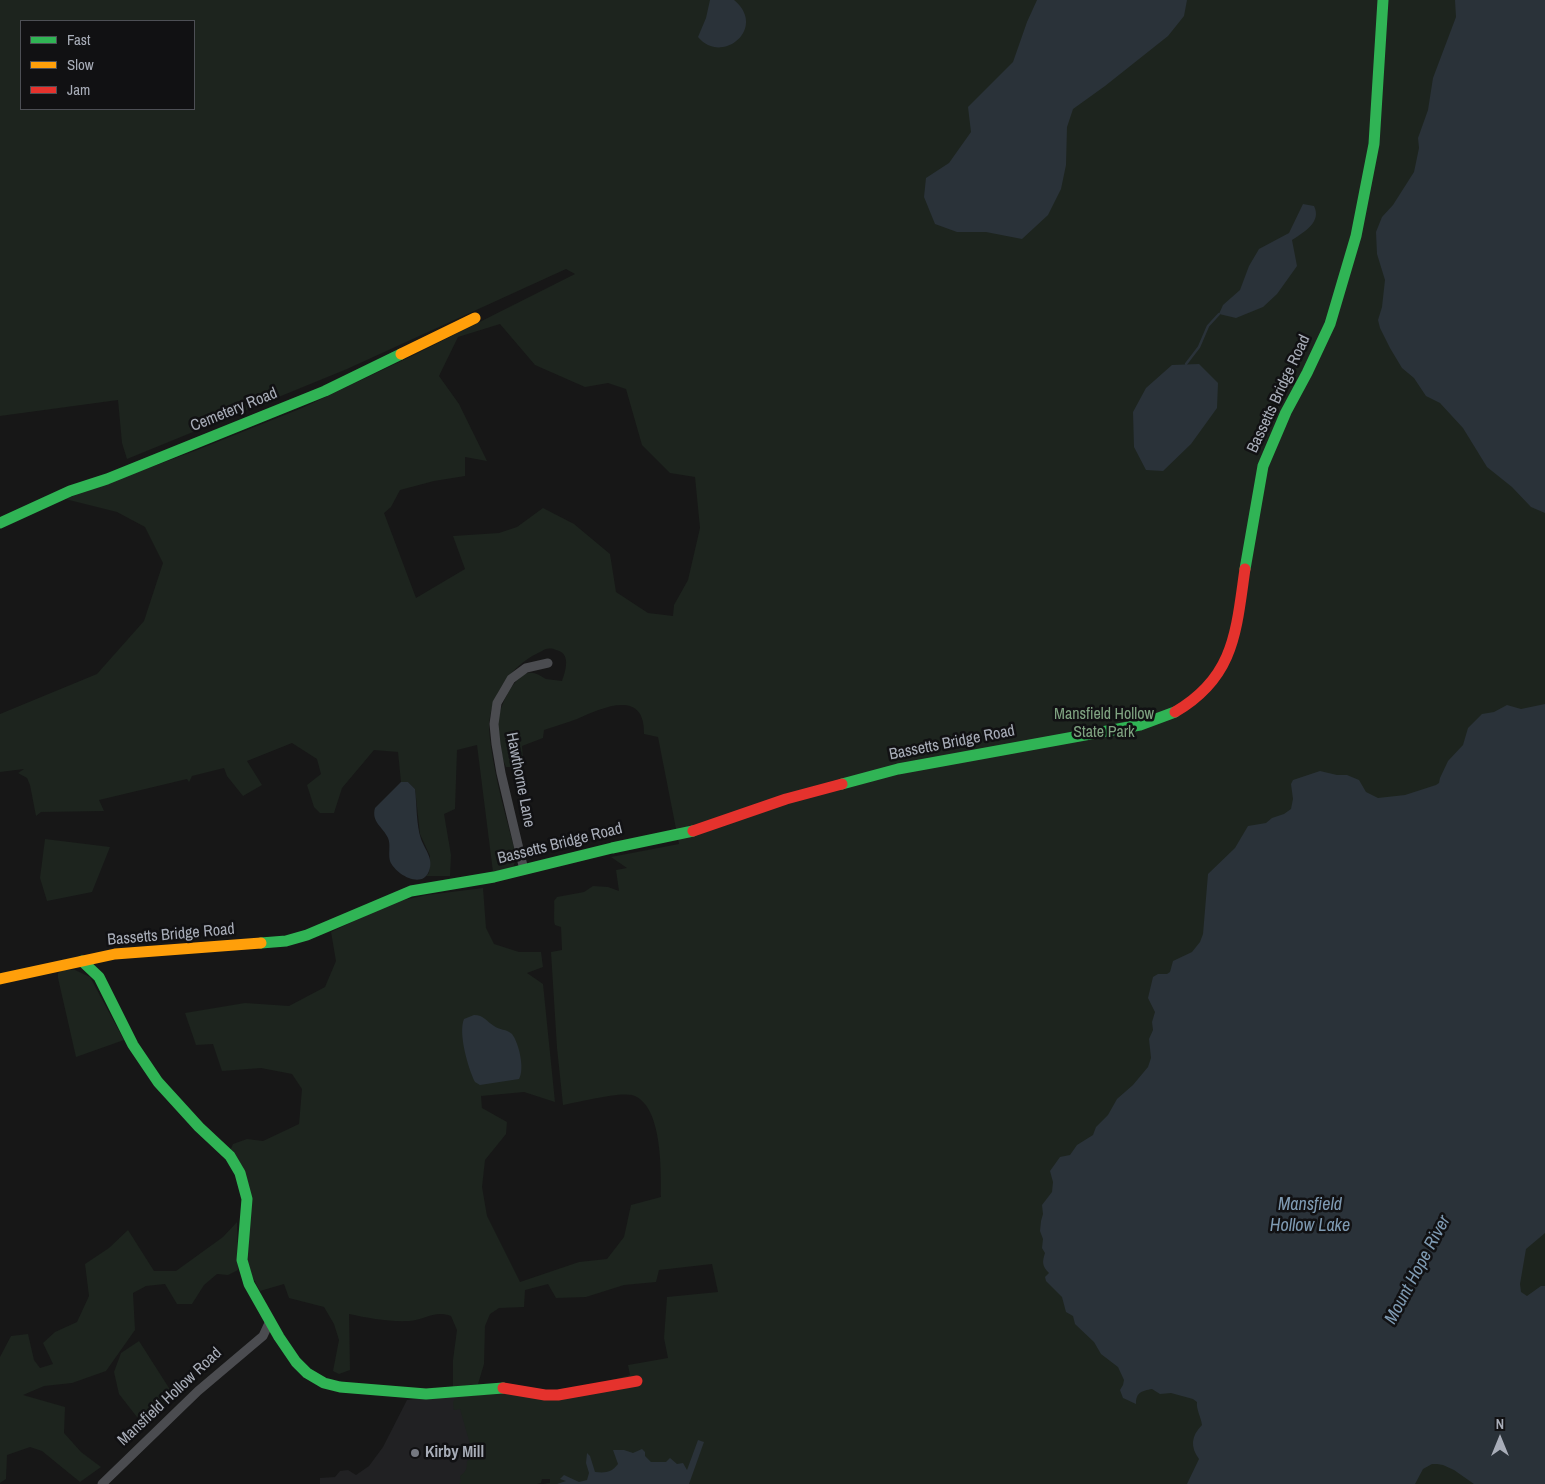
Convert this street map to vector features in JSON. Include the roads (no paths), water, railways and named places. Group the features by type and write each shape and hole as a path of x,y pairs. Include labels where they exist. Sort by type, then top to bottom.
{"street":[{"name":"Bassetts Bridge Road","path":"0,979 104,956 286,941 307,935 411,891 480,880 612,848 690,832 794,796 898,769 1140,725 1177,712 1193,702 1215,680 1225,663 1236,632 1248,543 1258,487 1267,454 1330,324 1356,236 1374,144 1383,0"},
{"name":"Cemetery Road","path":"0,523 70,491 107,479 325,391 476,318"},
{"name":"Hawthorne Lane","path":"524,870 501,773 494,724 497,703 511,680 526,668 548,663"},
{"path":"99,977 104,956"},
{"path":"82,961 99,977 133,1045 158,1082 230,1156 240,1173 247,1199 242,1260 249,1284 279,1337 296,1362 307,1373 324,1383 340,1387 426,1394 504,1388 552,1396 637,1381"},
{"name":"Mansfield Hollow Road","path":"102,1484 198,1391 263,1336 270,1321"},
{"path":"263,1336 279,1337"}],"water":[{"path":"710,0 734,0 743,11 746,22 744,32 738,40 729,45 719,47 708,45 698,37 706,18"},
{"path":"1037,0 1187,0 1184,16 1168,36 1073,109 1067,127 1066,165 1061,189 1048,215 1022,239 986,232 957,232 935,224 924,197 926,178 949,163 971,132 968,107 1013,62"},
{"path":"1455,0 1545,0 1545,513 1531,507 1512,487 1487,467 1463,428 1440,403 1426,396 1414,378 1402,368 1380,328 1378,320 1382,307 1385,280 1377,254 1376,232 1382,217 1393,205 1414,172 1419,148 1418,138 1428,110 1433,78 1456,17"},
{"path":"1303,204 1314,206 1316,217 1314,222 1302,234 1292,240 1297,266 1277,294 1263,307 1236,318 1219,314 1223,305 1240,290 1249,266 1259,249 1289,233"},
{"path":"1199,364 1218,383 1217,408 1191,444 1163,471 1146,470 1134,447 1133,412 1146,388 1172,365"},
{"name":"Mansfield Hollow Lake","path":"1545,704 1545,1233 1526,1249 1520,1284 1521,1292 1527,1296 1541,1286 1545,1286 1545,1484 1474,1484 1454,1470 1443,1465 1432,1464 1423,1469 1415,1484 1187,1484 1199,1459 1193,1446 1194,1437 1202,1425 1197,1402 1193,1399 1171,1393 1160,1394 1152,1389 1140,1393 1136,1404 1123,1398 1120,1390 1124,1380 1118,1367 1101,1354 1094,1342 1075,1324 1073,1316 1066,1312 1062,1297 1046,1281 1045,1277 1049,1273 1043,1264 1045,1253 1042,1248 1043,1239 1040,1231 1043,1214 1042,1205 1052,1192 1053,1182 1050,1171 1060,1157 1070,1155 1077,1145 1093,1135 1096,1127 1108,1115 1117,1099 1133,1085 1148,1067 1151,1058 1149,1039 1153,1030 1152,1022 1155,1012 1148,998 1153,977 1170,972 1173,961 1192,952 1200,942 1203,934 1208,874 1235,848 1248,826 1266,823 1291,809 1293,799 1291,784 1293,780 1320,771 1347,775 1359,780 1366,792 1378,798 1405,795 1439,783 1448,761 1463,745 1468,728 1482,714 1494,712 1507,705 1521,709"},
{"path":"401,782 408,782 415,789 419,833 430,859 429,871 426,877 421,879 409,878 397,871 393,866 389,858 388,838 376,821 374,813 375,808"},
{"path":"474,1015 483,1017 496,1027 508,1031 515,1038 520,1056 521,1075 519,1079 480,1085 475,1082 469,1068 462,1033 464,1019"},
{"path":"698,1440 704,1442 689,1484 557,1484 566,1481 560,1479 564,1475 579,1482 587,1480 589,1473 586,1463 587,1453 590,1456 595,1472 610,1471 618,1464 613,1450 624,1450 633,1453 642,1449 645,1452 645,1456 651,1462 666,1462 670,1458 677,1464 683,1463 687,1470"}],"waterway":[{"path":"1186,364 1199,347 1208,326 1219,314"}],"place":[{"name":"Kirby Mill","path":"415,1453"}],"park label":[{"name":"Mansfield Hollow State Park","path":"1104,724"}],"water label":[{"name":"Mount Hope River","path":"1418,1270"}]}
